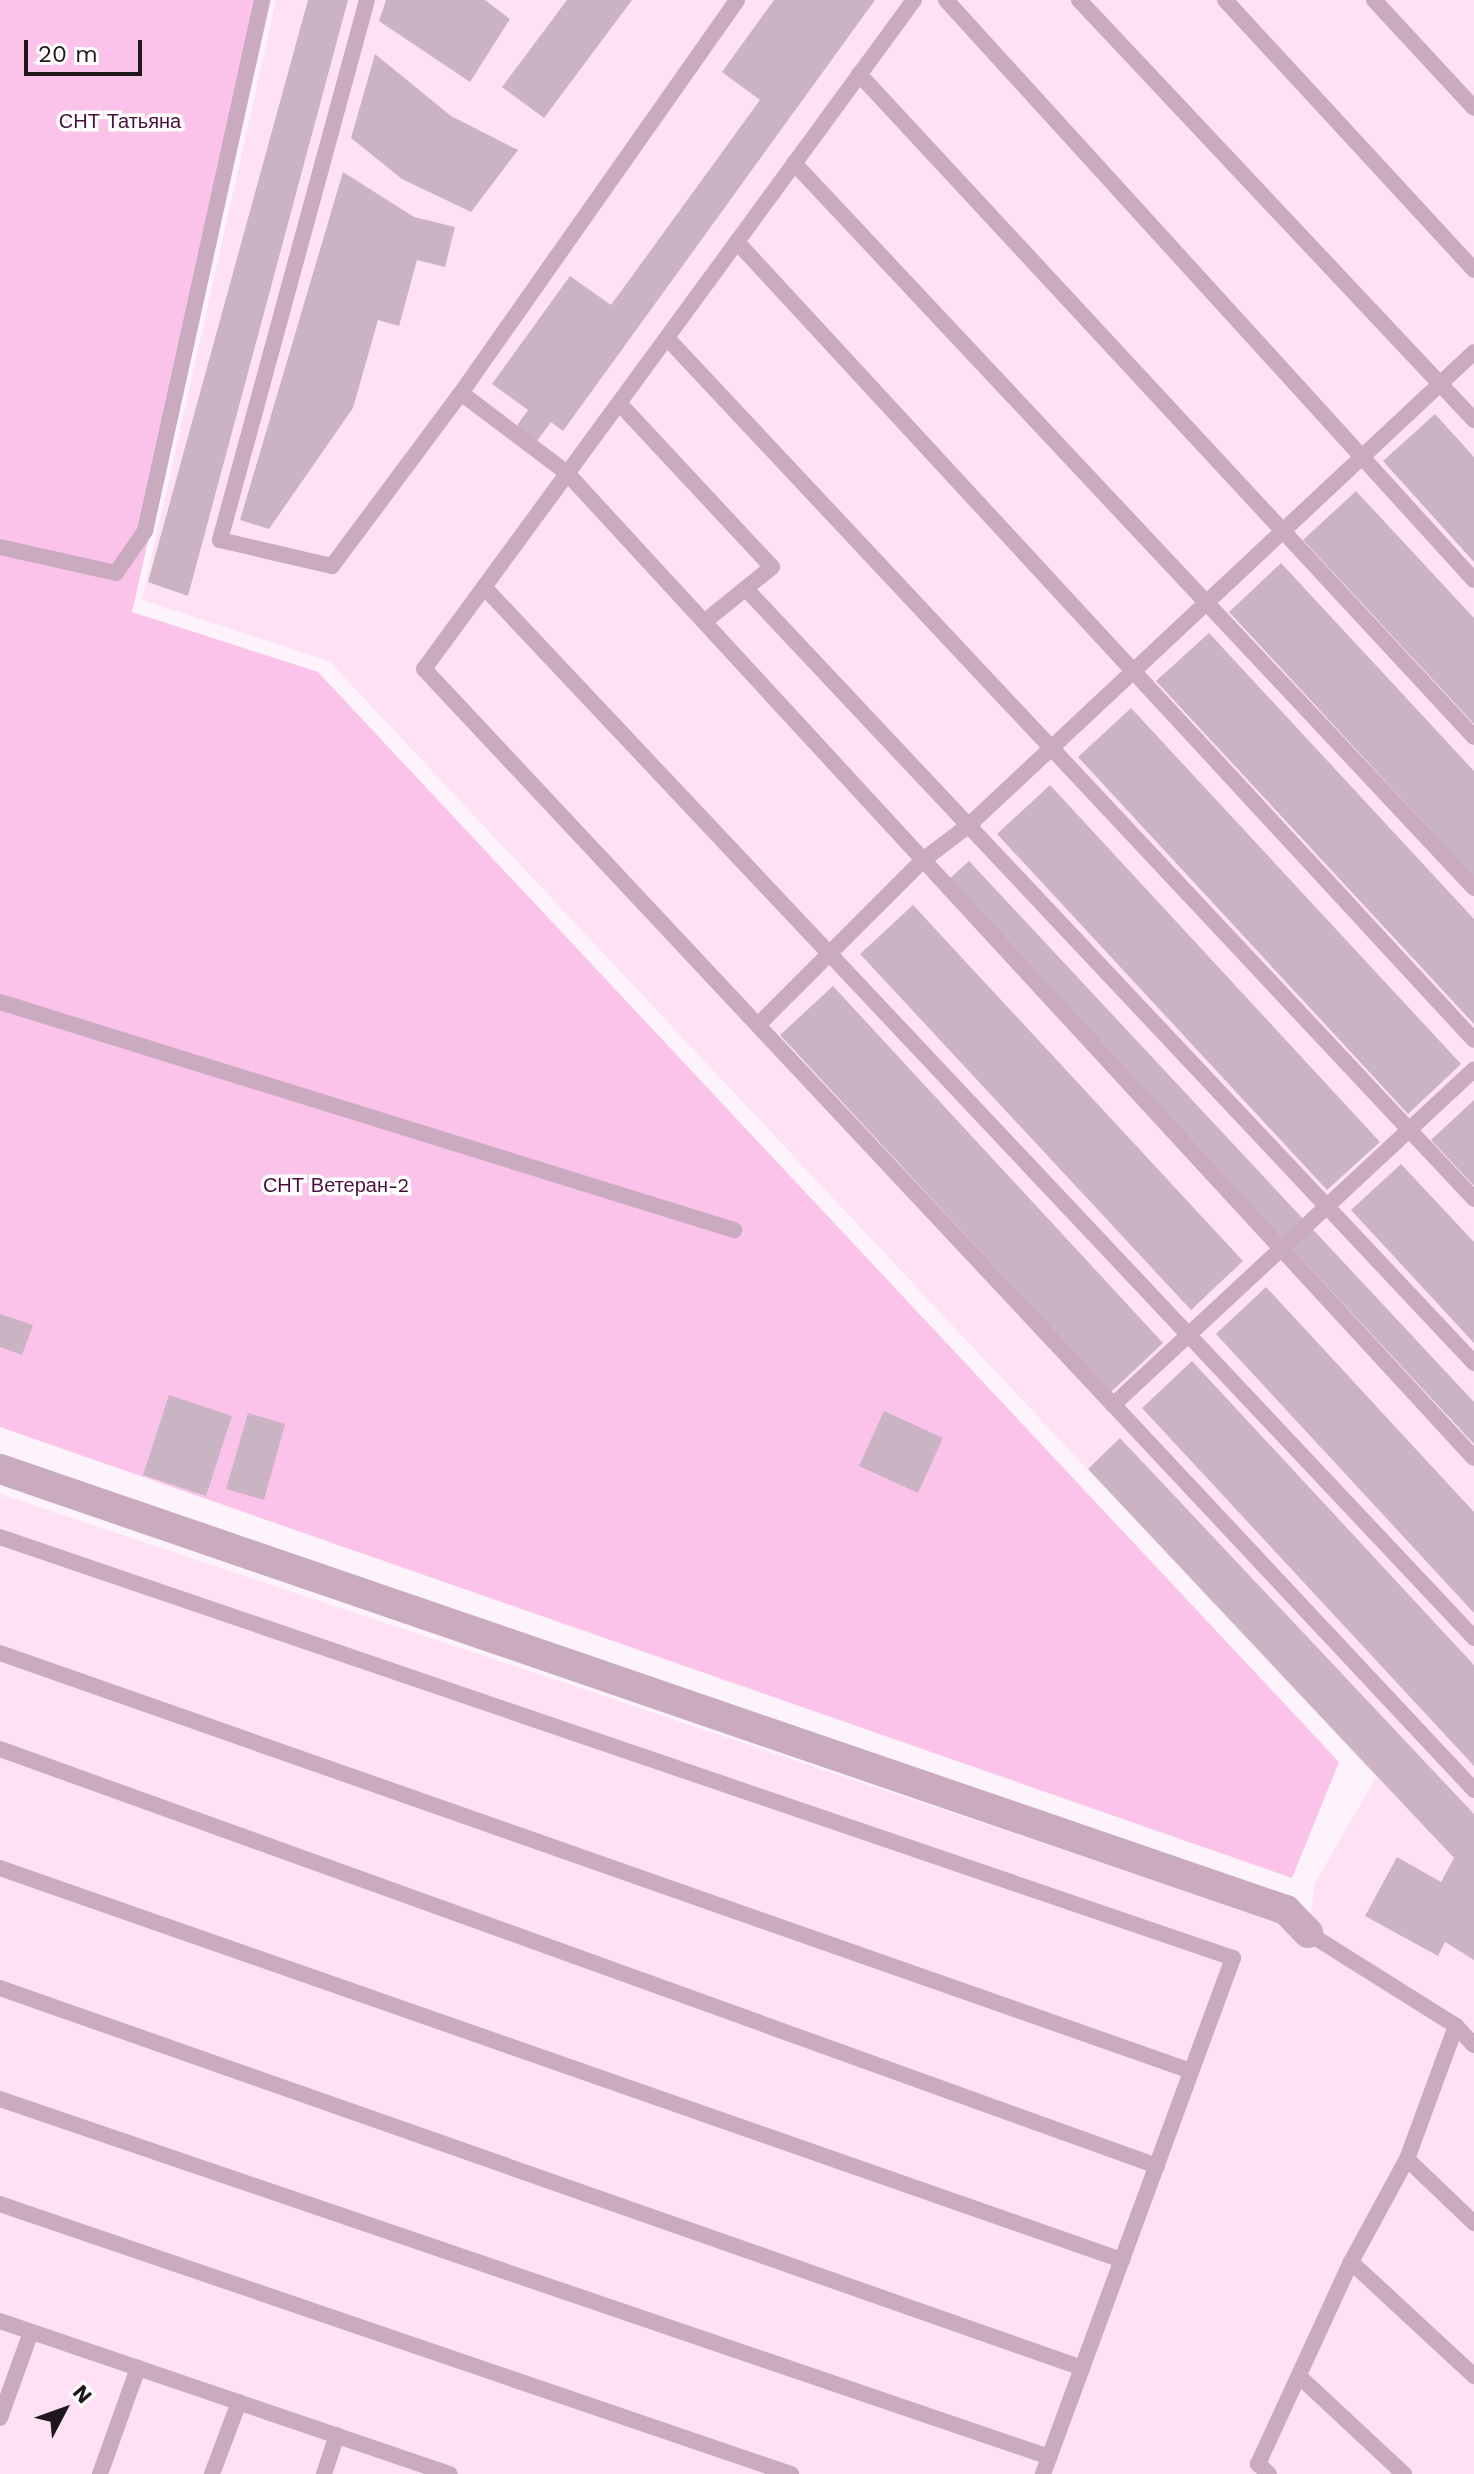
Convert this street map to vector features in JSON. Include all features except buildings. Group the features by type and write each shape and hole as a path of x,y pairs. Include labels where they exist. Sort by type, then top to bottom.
{"street":[{"path":"0,1469 1286,1910 1308,1933"}],"lane":[{"path":"0,547 116,573 145,531 262,0"},
{"path":"367,0 220,540 332,566 461,393 737,0"},
{"path":"914,0 424,669 1474,1790"},
{"path":"946,0 1474,580"},
{"path":"1079,0 1474,420"},
{"path":"1225,0 1474,270"},
{"path":"1374,0 1474,108"},
{"path":"859,74 1474,737"},
{"path":"794,163 1474,888"},
{"path":"737,242 1474,1040"},
{"path":"667,338 1474,1199"},
{"path":"758,1025 923,860 968,826 1474,352"},
{"path":"461,393 566,472 1474,1458"},
{"path":"619,403 772,567 704,622"},
{"path":"484,587 1474,1638"},
{"path":"746,589 1474,1363"},
{"path":"0,1002 734,1230"},
{"path":"1113,1405 1474,1069"},
{"path":"0,1537 1233,1958 1043,2474"},
{"path":"0,1653 1191,2071"},
{"path":"0,1749 1157,2166"},
{"path":"0,1868 1122,2260"},
{"path":"1308,1933 1456,2026 1474,2045"},
{"path":"0,1988 1082,2368"},
{"path":"1269,2474 1258,2464 1301,2378 1351,2262 1407,2159 1456,2026"},
{"path":"0,2099 1049,2457"},
{"path":"1407,2159 1474,2223"},
{"path":"0,2204 791,2474"},
{"path":"1351,2262 1474,2376"},
{"path":"0,2321 337,2435 432,2471 450,2474"},
{"path":"0,2418 31,2332"},
{"path":"100,2474 138,2368"},
{"path":"1301,2378 1404,2474"},
{"path":"212,2474 239,2402"},
{"path":"324,2474 337,2435"}],"shaded area":[{"path":"276,0 1474,0 1474,2474 0,2474 0,1494 1308,1932 1315,1883 1376,1777 329,661 142,600"}],"green space":[{"name":"СНТ Ветеран-2","path":"0,0 271,0 132,612 318,672 1339,1762 1292,1878 0,1427"}],"park label":[{"name":"СНТ Татьяна","path":"120,121"}]}
